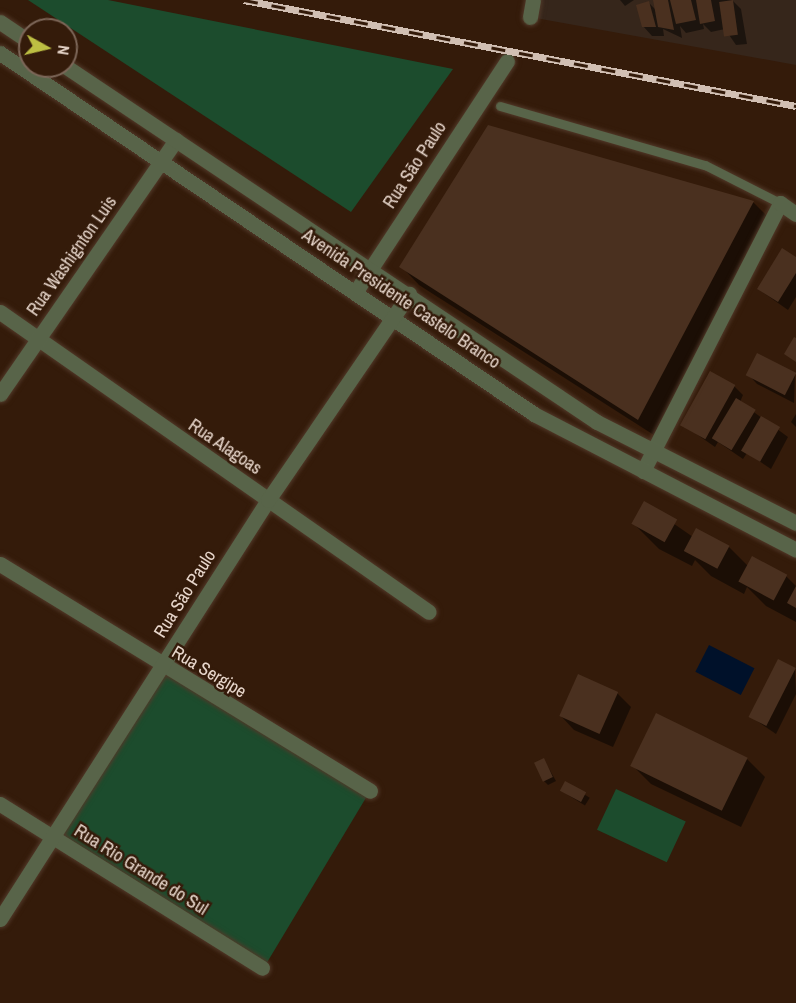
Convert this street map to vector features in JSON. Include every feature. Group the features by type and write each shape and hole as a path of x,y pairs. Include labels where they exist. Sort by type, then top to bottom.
{"street":[{"path":"530,17 533,0"},
{"path":"0,22 18,34"},
{"name":"Avenida Presidente Castelo Branco","path":"0,53 18,64"},
{"name":"Rua São Paulo","path":"356,291 507,62"},
{"name":"Avenida Presidente Castelo Branco","path":"78,75 409,294 597,422 652,452 796,523"},
{"name":"Avenida Presidente Castelo Branco","path":"39,78 395,316 534,414 796,550"},
{"name":"Rua Washignton Luis","path":"0,394 176,140"},
{"path":"643,471 780,203 796,214"},
{"name":"Rua São Paulo","path":"0,919 268,500 409,294"},
{"name":"Rua Alagoas","path":"0,312 36,341 429,612"},
{"name":"Rua Sergipe","path":"0,564 162,667 370,791"},
{"name":"Rua Rio Grande do Sul","path":"0,804 262,968"}],"lane":[{"path":"500,106 705,165 780,203"}],"shaded area":[{"path":"532,0 796,0 796,65 530,17"}],"green space":[{"path":"28,0 108,0 453,69 351,212 78,33 78,18 55,18"},
{"path":"161,667 369,792 265,966 56,841"},
{"path":"616,789 686,822 667,862 597,830"}],"water":[{"path":"709,645 754,668 741,695 695,672"}],"building":[{"path":"653,0 668,0 674,30 658,27"},
{"path":"670,0 691,0 696,20 676,24"},
{"path":"696,0 711,0 715,21 700,24"},
{"path":"733,0 738,35 724,37 719,2"},
{"path":"649,1 656,27 642,27 636,5"},
{"path":"488,125 754,201 638,420 399,267"},
{"path":"782,248 796,257 796,273 778,302 757,289"},
{"path":"794,337 796,338 796,362 784,354"},
{"path":"757,353 796,373 785,395 746,375"},
{"path":"710,371 735,385 705,439 680,425"},
{"path":"736,398 756,410 732,450 712,438"},
{"path":"761,416 780,427 760,462 741,451"},
{"path":"644,501 677,519 665,542 631,524"},
{"path":"696,528 730,546 717,569 684,551"},
{"path":"752,556 787,575 774,600 738,582"},
{"path":"796,586 796,608 787,603"},
{"path":"778,659 796,668 766,726 748,717"},
{"path":"578,674 618,692 599,734 559,716"},
{"path":"656,713 748,758 722,811 630,766"},
{"path":"544,758 553,777 543,782 534,763"},
{"path":"565,781 586,792 581,802 560,791"}],"railway":[{"path":"244,0 796,106"}]}
